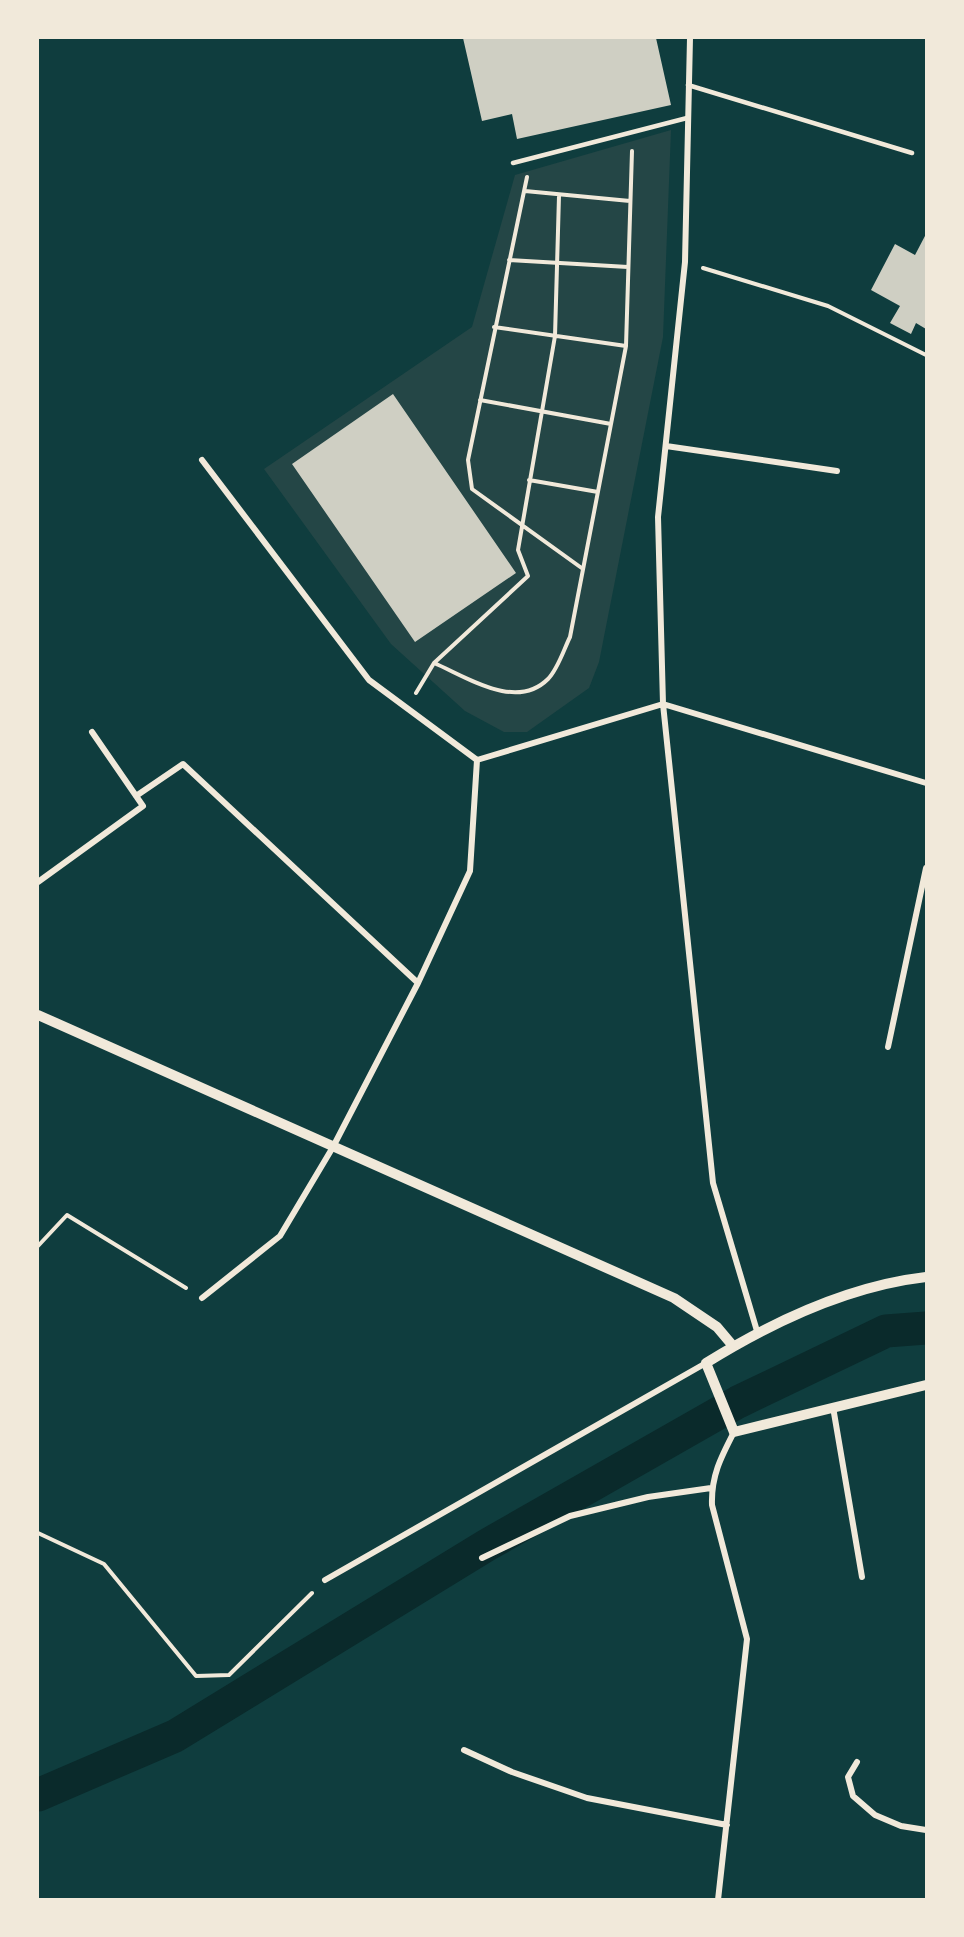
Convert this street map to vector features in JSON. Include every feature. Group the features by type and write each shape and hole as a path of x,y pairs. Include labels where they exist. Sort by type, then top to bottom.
{"street":[{"path":"690,38 685,262 658,517 663,704 713,1183 757,1331"},
{"path":"666,446 837,471"},
{"path":"202,460 369,680 477,760"},
{"path":"477,760 663,704 927,783"},
{"path":"38,882 143,806 92,732"},
{"path":"202,1298 280,1236 333,1147 418,983 470,871 477,760"},
{"path":"136,796 183,764 418,983"},
{"path":"888,1047 927,868"},
{"path":"38,1016 674,1298 717,1327 733,1346"},
{"path":"325,1580 706,1363 757,1331 858,1291 927,1277"},
{"path":"706,1363 734,1432 715,1470 711,1488 712,1505 747,1639 718,1899"},
{"path":"734,1432 927,1385"},
{"path":"833,1407 862,1577"},
{"path":"482,1558 570,1516 648,1497 711,1488"},
{"path":"464,1750 512,1772 587,1798 727,1825"},
{"path":"857,1762 848,1777 854,1796 875,1815 901,1826 927,1830"}],"lane":[{"path":"688,85 912,153"},
{"path":"513,163 687,118"}],"path":[{"path":"434,663 507,694 529,690 548,679 570,637 626,346 632,132"},
{"path":"531,158 468,460 472,489 583,569"},
{"path":"525,191 630,201"},
{"path":"406,708 434,663 528,576 518,550 520,524 555,336 559,196"},
{"path":"509,260 628,267"},
{"path":"685,262 828,306 927,355"},
{"path":"494,327 626,346"},
{"path":"480,400 611,424"},
{"path":"529,480 598,492"},
{"path":"38,1245 67,1215 202,1298"},
{"path":"38,1533 104,1564 196,1676 229,1675 325,1580"}],"shaded area":[{"path":"671,130 663,337 599,662 589,688 527,732 504,732 465,711 391,644 264,469 472,327 515,175"}],"building":[{"path":"463,38 656,38 671,105 517,139 512,114 482,121"},
{"path":"926,234 926,329 916,323 911,334 890,323 900,306 871,290 895,244 915,255"},
{"path":"393,394 516,573 415,642 292,464"}],"waterway":[{"path":"38,1795 175,1736 487,1545 738,1402 886,1331 926,1328"}]}
